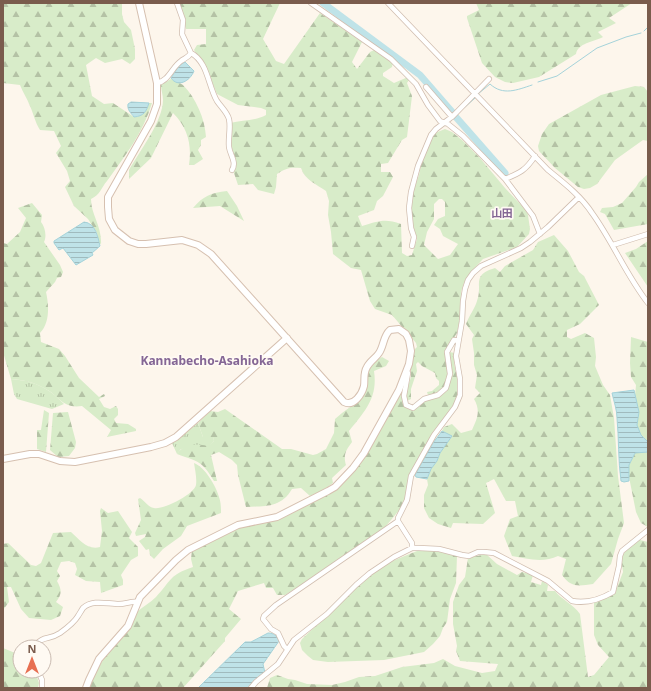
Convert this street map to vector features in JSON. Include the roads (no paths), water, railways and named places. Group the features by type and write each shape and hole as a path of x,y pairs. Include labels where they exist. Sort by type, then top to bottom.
{"street":[{"path":"86,688 99,659 128,626 144,592 188,550 199,543 238,525 277,517 335,487 364,453 399,390 411,351 406,334 399,329 390,330 378,355 367,366 364,385 357,398 353,402 344,402 206,250 198,245 182,240 138,244 125,239 115,230 112,226 108,213 108,198 151,121 157,104 157,83 139,3"},
{"path":"177,3 183,20 182,34 191,53 204,67 217,99 229,121 229,147 234,159 234,168 232,170"},
{"path":"311,3 391,58 416,84 428,105 440,121 448,124 463,136 504,179 533,216 540,234"},
{"path":"388,3 548,170 592,212 613,245 631,278 648,302"},
{"path":"157,83 164,79 191,53"},
{"path":"412,246 414,237 411,228 409,208 411,192 418,166 431,135 489,79"},
{"path":"426,87 453,115"},
{"path":"504,179 520,173 528,166 535,156"},
{"path":"287,649 278,633 271,629 263,619 264,616 276,605 398,521 407,500 411,476 434,435 455,407 460,395 460,379 456,356 462,321 463,300 468,280 481,266 521,248 540,234 578,198"},
{"path":"613,245 648,234"},
{"path":"3,459 30,454 39,454 60,461 75,462 165,443 176,437 287,338"},
{"path":"405,372 408,373 404,401 406,405 414,408 424,399 438,395 446,388 450,374 447,352 454,340 458,341"},
{"path":"398,521 412,543 412,548"},
{"path":"251,688 278,664 294,640 327,614 356,585 384,563 412,548 440,549 470,556 478,552 494,553 548,581 572,601 592,601 613,592 622,551 648,530"},
{"path":"42,639 44,637 54,636 71,624 81,610 86,606 94,603 121,604 132,601 138,602"}],"water":[{"path":"185,62 194,71 190,78 184,82 177,83 171,78 179,67"},
{"path":"131,102 149,103 144,113 140,116 134,117 128,108 128,104"},
{"path":"84,222 88,223 94,228 100,246 92,253 93,255 76,265 63,248 59,250 54,241"},
{"path":"634,390 639,412 637,425 641,435 648,442 648,452 635,453 629,465 629,481 624,482 621,481 617,415 612,393"},
{"path":"442,431 452,436 440,453 427,479 416,477 415,475 433,443"},
{"path":"268,633 275,635 279,641 263,664 265,673 252,683 249,688 198,688 245,642 251,642"}],"waterway":[{"path":"323,3 420,75 453,113"},
{"path":"644,31 648,27"},
{"path":"538,82 557,76 597,48 641,33"},
{"path":"478,94 490,84 495,88 505,91 516,90 532,85"},
{"path":"464,108 475,98"},
{"path":"455,116 505,173"}],"district":[{"name":"山田","path":"502,213"},
{"name":"Kannabecho-Asahioka","path":"207,361"}]}
